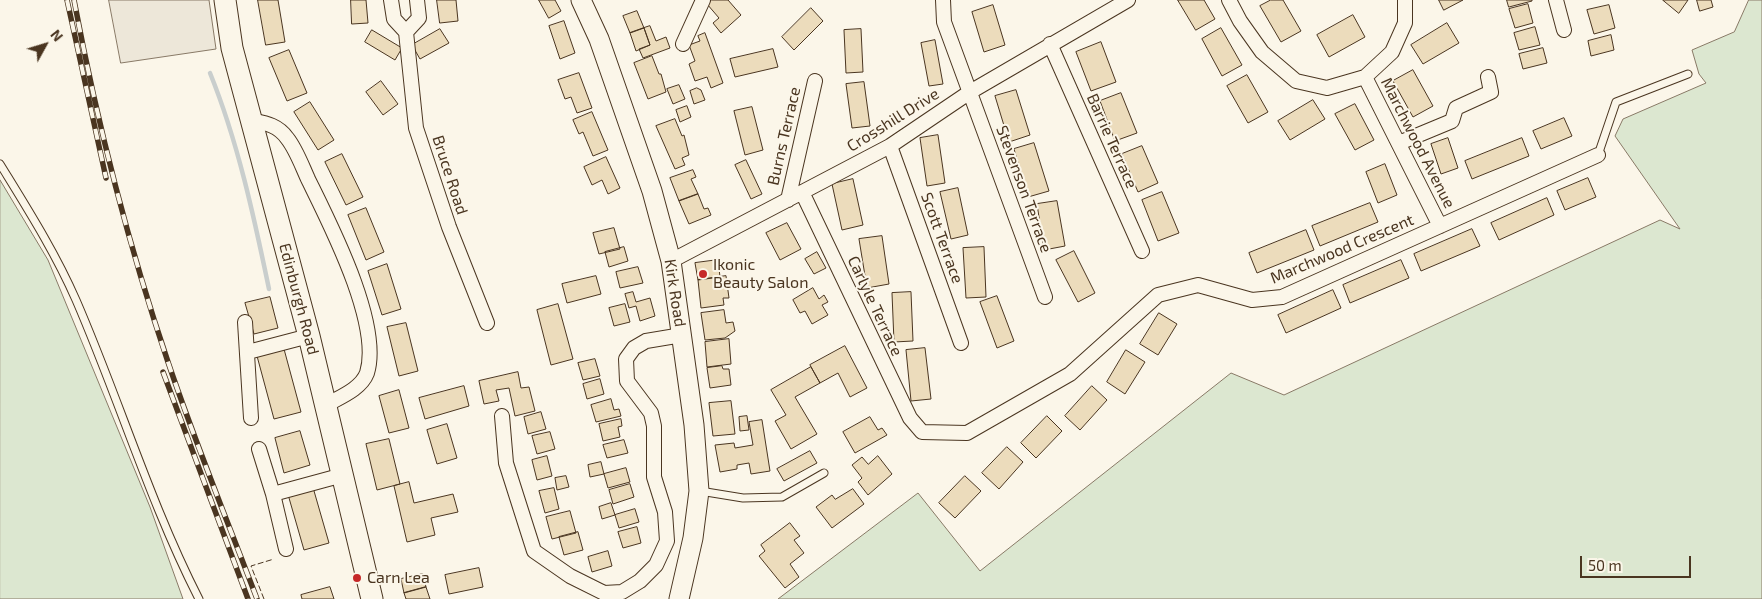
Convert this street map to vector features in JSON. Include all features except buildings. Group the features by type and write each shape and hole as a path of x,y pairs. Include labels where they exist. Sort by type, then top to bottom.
{"main road":[{"name":"Edinburgh Road","path":"226,0 232,48 309,336 372,599"},
{"name":"Kirk Road","path":"581,0 602,45 652,191 671,261 694,425 698,490 693,538 680,599"}],"street":[{"name":"Bruce Road","path":"391,0 394,19 406,32 416,128 449,227 487,323"},
{"path":"406,32 419,18 417,0"},
{"path":"684,44 703,0"},
{"name":"Stevenson Terrace","path":"943,0 944,22 1045,297"},
{"name":"Crosshill Drive","path":"671,261 890,146 970,92 1128,0"},
{"path":"1229,0 1240,21 1262,52 1296,81 1327,88 1365,77 1392,52 1405,23 1405,0"},
{"path":"1556,0 1564,30"},
{"name":"Barrie Terrace","path":"1050,44 1142,251"},
{"name":"Marchwood Avenue","path":"1365,77 1440,226"},
{"path":"1399,143 1452,121 1456,108 1491,92 1488,77"},
{"name":"Burns Terrace","path":"788,200 815,80"},
{"path":"251,120 271,124 288,138 333,230 352,279 366,325 371,352 366,375 354,390 326,405"},
{"name":"Scott Terrace","path":"890,146 961,343"},
{"name":"Marchwood Crescent","path":"922,432 967,433 1070,374 1158,295 1198,285 1252,300 1282,297 1598,155"},
{"name":"Carlyle Terrace","path":"802,192 889,378 910,418 922,432"},
{"path":"245,322 251,418"},
{"path":"248,352 309,336"},
{"path":"502,416 506,463 534,551 570,576 604,593 622,592 640,581 656,565 666,541 665,512 654,477 654,426 651,413 627,381 626,359 634,348 646,341 682,336"},
{"path":"258,449 273,494 286,549"},
{"path":"273,494 343,476"}],"lane":[{"path":"1598,155 1616,102 1688,74"},
{"path":"0,164 52,250 76,298 120,406 168,537 199,599"},
{"path":"698,490 744,498 782,498 824,473"}],"green space":[{"path":"1749,0 1762,0 1762,599 778,599 918,493 980,571 1231,373 1284,395 1660,220 1680,229 1615,136 1623,119 1706,83 1699,74 1692,50 1734,32"},
{"path":"0,180 48,260 150,507 183,599 0,599"}],"shaded area":[{"path":"109,0 209,0 216,49 121,63"}],"waterway":[{"path":"210,73 237,153 269,289"}],"railway":[{"path":"67,0 106,178"},
{"path":"74,0 103,137 153,318 178,392 257,599"},
{"path":"163,372 248,599"}],"fence":[{"path":"264,599 251,566 274,559"}],"place":[{"name":"Ikonic Beauty Salon","path":"703,274"},
{"name":"Carn Lea","path":"357,578"}]}
